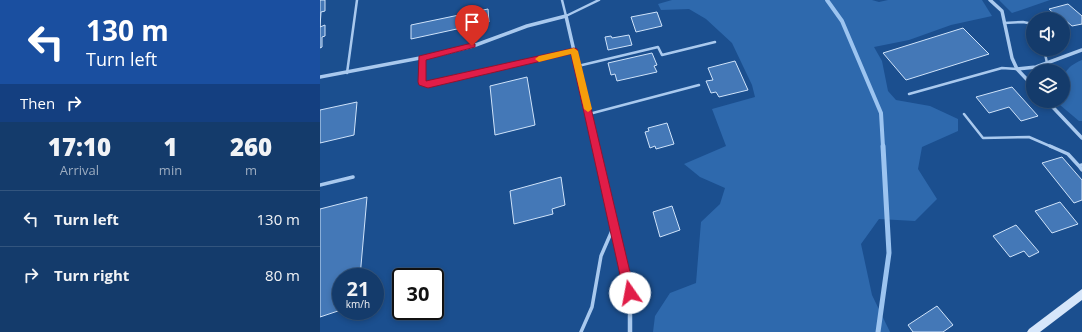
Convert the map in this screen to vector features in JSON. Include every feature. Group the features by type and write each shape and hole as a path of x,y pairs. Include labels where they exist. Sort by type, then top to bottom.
{"main road":[{"path":"1032,332 1082,294"}],"street":[{"path":"990,0 1002,11 1012,58 1017,69 1026,79"},
{"path":"320,77 422,58 472,46 527,26 566,16 630,293 630,332"},
{"path":"1017,69 1036,67 1082,50"},
{"path":"1054,108 1080,133 1082,138"}],"lane":[{"path":"346,72 357,0"},
{"path":"562,0 566,16 599,0"},
{"path":"1004,23 1026,23"},
{"path":"578,66 658,47 662,55 715,42"},
{"path":"422,58 422,82 428,84 574,51"},
{"path":"1046,56 1047,63"},
{"path":"909,94 1002,68 1017,69"},
{"path":"589,114 699,85"},
{"path":"964,114 983,138 1029,137 1068,154 1081,166 1082,170"},
{"path":"320,185 353,177"},
{"path":"581,332 592,307 601,256 615,224"}],"shaded area":[{"path":"672,0 872,0 879,2 888,0 982,0 992,16 951,25 909,40 874,47 882,61 888,91 896,100 930,106 958,119 958,131 922,147 918,169 937,199 915,221 879,219 861,244 872,295 890,332 653,332 655,316 670,293 696,283 701,222 720,204 725,188 700,177 684,164 726,146 712,109 755,97 752,85 732,43 706,19 689,9 661,10 658,4"},
{"path":"999,0 1050,0 1012,13"},
{"path":"1082,60 1082,121 1079,121 1064,108 1070,108 1070,67"}],"building":[{"path":"320,0 325,0 325,11 321,12 320,27"},
{"path":"1068,4 1082,16 1082,24 1072,26 1070,24 1070,12 1052,12 1049,9"},
{"path":"488,9 489,22 411,39 411,25"},
{"path":"657,12 662,26 636,32 631,17"},
{"path":"325,25 325,36 322,37 322,47 320,48 320,27"},
{"path":"963,28 989,54 906,80 883,53"},
{"path":"629,35 632,45 608,50 605,37 611,36 612,38"},
{"path":"652,53 657,65 654,66 657,72 617,81 615,74 611,75 608,63"},
{"path":"735,61 748,90 719,97 716,92 711,93 706,81 713,80 708,68"},
{"path":"527,77 535,125 495,135 490,86"},
{"path":"1012,87 1026,103 1026,108 1031,108 1038,116 1021,121 1009,107 989,113 976,97"},
{"path":"357,102 354,135 320,143 320,110"},
{"path":"667,123 674,144 656,149 655,146 650,148 645,132 649,131 648,128"},
{"path":"1062,157 1082,180 1082,200 1074,203 1042,163"},
{"path":"561,177 565,205 552,209 553,214 514,224 510,191"},
{"path":"367,197 361,268 332,268 332,313 320,317 320,209"},
{"path":"1060,202 1078,224 1052,233 1035,211"},
{"path":"672,206 680,230 660,237 653,212"},
{"path":"1016,225 1039,252 1029,257 1024,251 1010,257 993,236"},
{"path":"937,306 953,325 943,332 913,332 908,325"}],"waterway":[{"path":"827,0 842,21 881,113 883,147"},
{"path":"878,332 889,253 883,146"}],"slow traffic":[{"path":"539,59 574,51 588,109"}],"route":[{"path":"472,46 422,58 422,82 428,84 574,51 630,293"}]}
